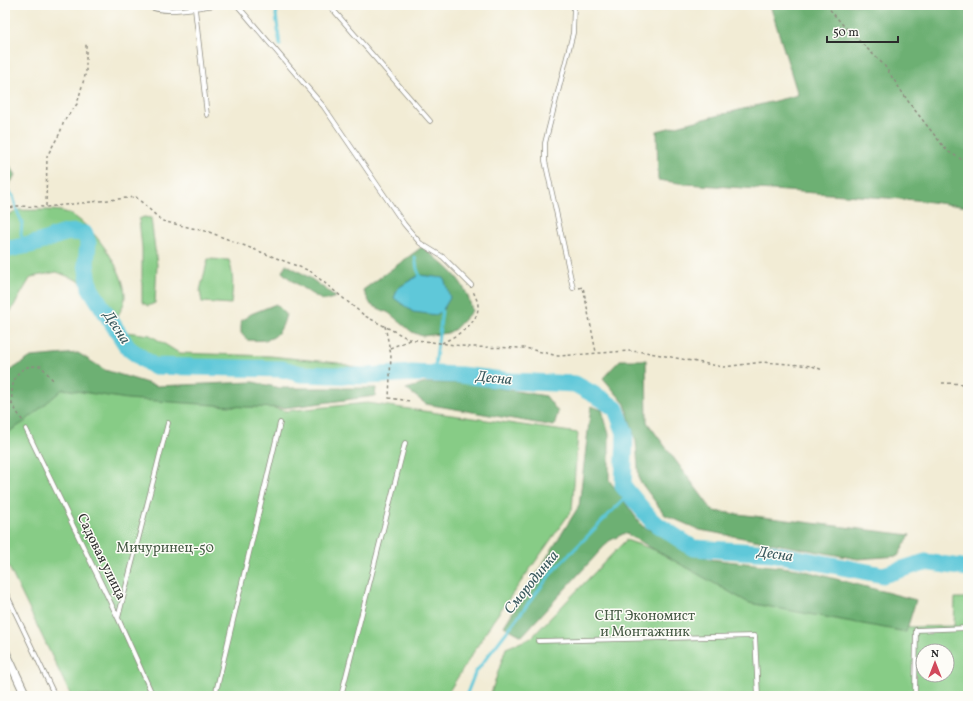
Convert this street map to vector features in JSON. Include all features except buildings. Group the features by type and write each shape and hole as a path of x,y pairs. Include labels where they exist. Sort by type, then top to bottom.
{"street":[{"path":"5,651 26,696"}],"lane":[{"path":"146,5 153,9 195,9 215,5"},
{"path":"237,5 324,107 404,224 420,243 443,257 471,285"},
{"path":"329,5 430,121"},
{"path":"573,288 545,161 545,142 573,33 574,5"},
{"path":"195,9 207,116"},
{"path":"118,618 168,423"},
{"path":"215,696 280,423"},
{"name":"Садовая улица","path":"26,429 118,618 153,696"},
{"path":"341,696 405,443"},
{"path":"5,591 55,696"},
{"path":"915,696 916,630 968,628"},
{"path":"538,641 755,636 758,696"}],"path":[{"path":"826,5 842,24 884,65 910,104 947,151 968,163"},
{"path":"46,207 47,156 60,133 64,121 77,104 86,72 86,42"},
{"path":"5,210 22,206 46,207 136,196 162,221 209,232 310,271 365,316 412,340 470,347 525,348 558,356 596,353 645,352 723,367 763,362 812,366 823,370"},
{"path":"441,344 461,333 476,316 478,307 471,285"},
{"path":"573,288 583,288 596,353"},
{"path":"385,326 391,355 389,398 410,401"},
{"path":"390,348 412,340"},
{"path":"26,429 12,404 11,392 17,374 26,367 41,366 54,380"},
{"path":"942,383 968,384"},
{"path":"5,407 12,404"}],"green space":[{"path":"770,5 968,5 968,207 916,200 686,184 658,180 657,131 798,95"},
{"path":"5,158 16,175 5,190"},
{"path":"19,210 63,211 77,218 88,227 108,252 122,280 125,292 124,303 115,320 94,287 57,272 31,277 9,314 5,315 5,216"},
{"path":"144,217 151,218 157,265 155,303 148,306 142,302 142,248 139,219"},
{"path":"422,247 454,274 465,290 469,300 472,311 455,329 448,333 422,336 412,332 389,313 371,305 363,290"},
{"path":"208,259 229,260 233,282 231,304 202,302 200,291"},
{"path":"286,264 310,278 336,297 324,300 321,299 295,283 282,272"},
{"path":"276,304 286,314 281,329 277,334 268,339 247,340 241,333 241,321 251,314"},
{"path":"126,332 150,335 179,353 270,356 338,363 366,370 371,379 346,379 281,366 154,363 132,347 126,338"},
{"path":"78,353 105,370 157,386 253,382 280,388 376,388 375,396 284,408 245,407 127,399 63,389 23,423 5,434 5,374 31,357"},
{"path":"620,360 646,360 647,422 713,511 910,535 898,556 858,559 700,530 665,515 639,480 636,442 625,404 603,378"},
{"name":"Мичуринец-50","path":"57,379 246,401 286,411 367,403 578,433 572,510 493,621 446,696 71,696 5,559 5,427"},
{"path":"426,383 467,383 546,396 558,412 554,426 426,404 406,389"},
{"path":"591,406 602,410 609,434 609,480 642,526 709,559 798,569 916,600 906,632 749,603 625,533 609,541 522,636 504,626 579,506"},
{"name":"СНТ Экономист и Монтажник","path":"626,540 857,620 911,627 954,626 955,598 968,598 968,696 490,696 506,648 531,638"}],"water":[{"path":"419,275 444,278 450,298 442,311 436,315 413,312 394,298 398,288"}],"waterway":[{"path":"278,5 276,15 280,45"},
{"path":"5,188 13,196 22,222 21,235 27,244"},
{"name":"Десна","path":"5,248 10,249 35,244 69,232 85,234 88,243 86,264 90,288 128,348 153,366 282,369 301,374 367,376 412,373 461,375 511,381 575,384 602,399 616,409 625,433 623,486 652,521 693,548 771,553 883,575 925,562 968,568"},
{"path":"415,257 417,269 421,278"},
{"path":"434,374 442,311 440,308"},
{"name":"Смородинка","path":"466,696 475,673 554,570 629,494"}]}
